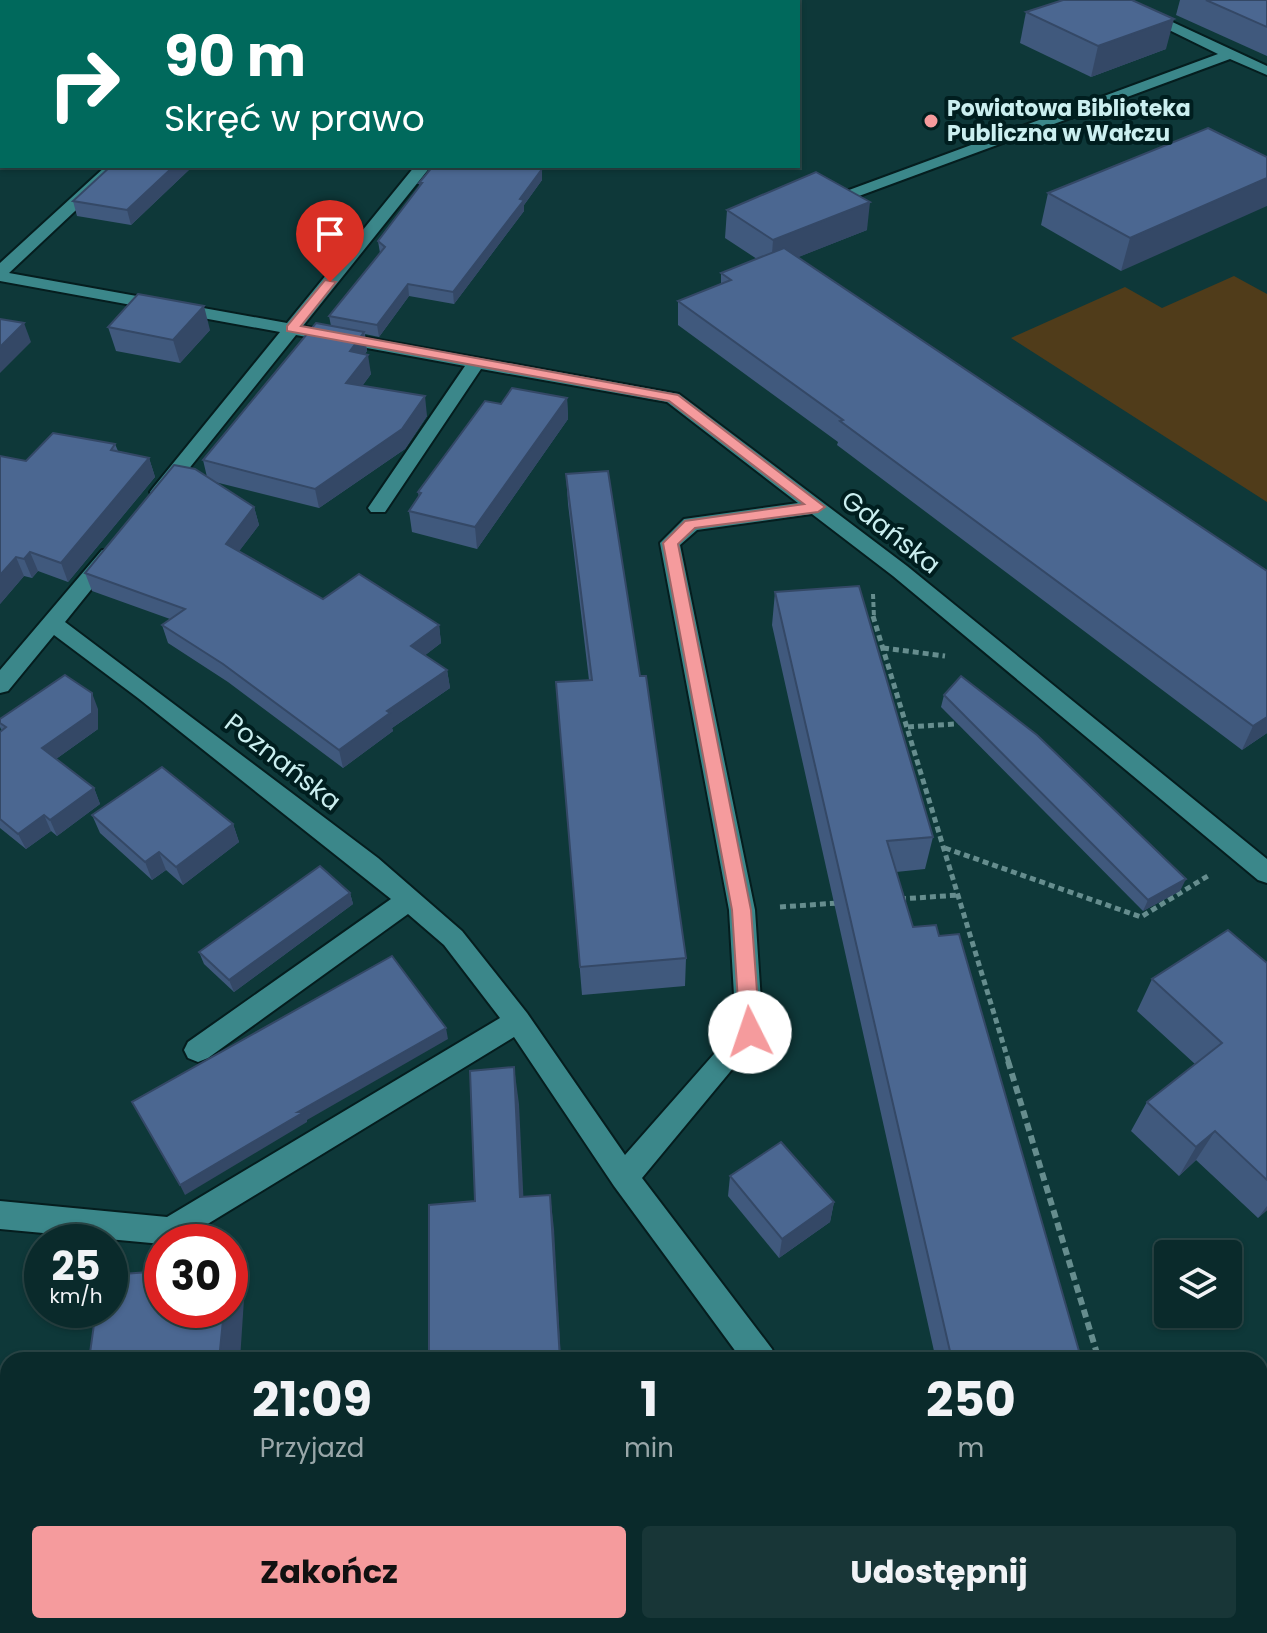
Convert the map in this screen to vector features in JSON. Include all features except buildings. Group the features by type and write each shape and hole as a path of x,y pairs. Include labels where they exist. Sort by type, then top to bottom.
{"street":[{"path":"1114,0 1267,71"},
{"path":"854,193 1230,54"},
{"path":"0,274 113,168"},
{"path":"152,501 421,168"},
{"name":"Gdańska","path":"0,274 673,398 900,571 1267,873"},
{"path":"378,508 477,361"},
{"path":"624,1177 750,1032 742,910 670,543 691,524 818,507"},
{"path":"0,685 122,538"},
{"name":"Poznańska","path":"53,624 369,865 453,938 518,1021 624,1177 755,1352"},
{"path":"198,1050 409,900"},
{"path":"0,1215 170,1231 518,1021"}],"path":[{"path":"900,571 873,583 873,616 1097,1352"},
{"path":"908,727 954,724 968,717"},
{"path":"944,847 1141,917 1243,854"},
{"path":"897,899 959,895"},
{"path":"742,910 850,902"}],"shaded area":[{"path":"1234,276 1267,294 1267,502 1011,338 1125,287 1162,308"}],"place":[{"name":"Powiatowa Biblioteka Publiczna w Wałczu","path":"931,121"}],"route":[{"path":"330,282 292,329 673,398 818,507 691,524 670,543 742,910 750,1032"}]}
